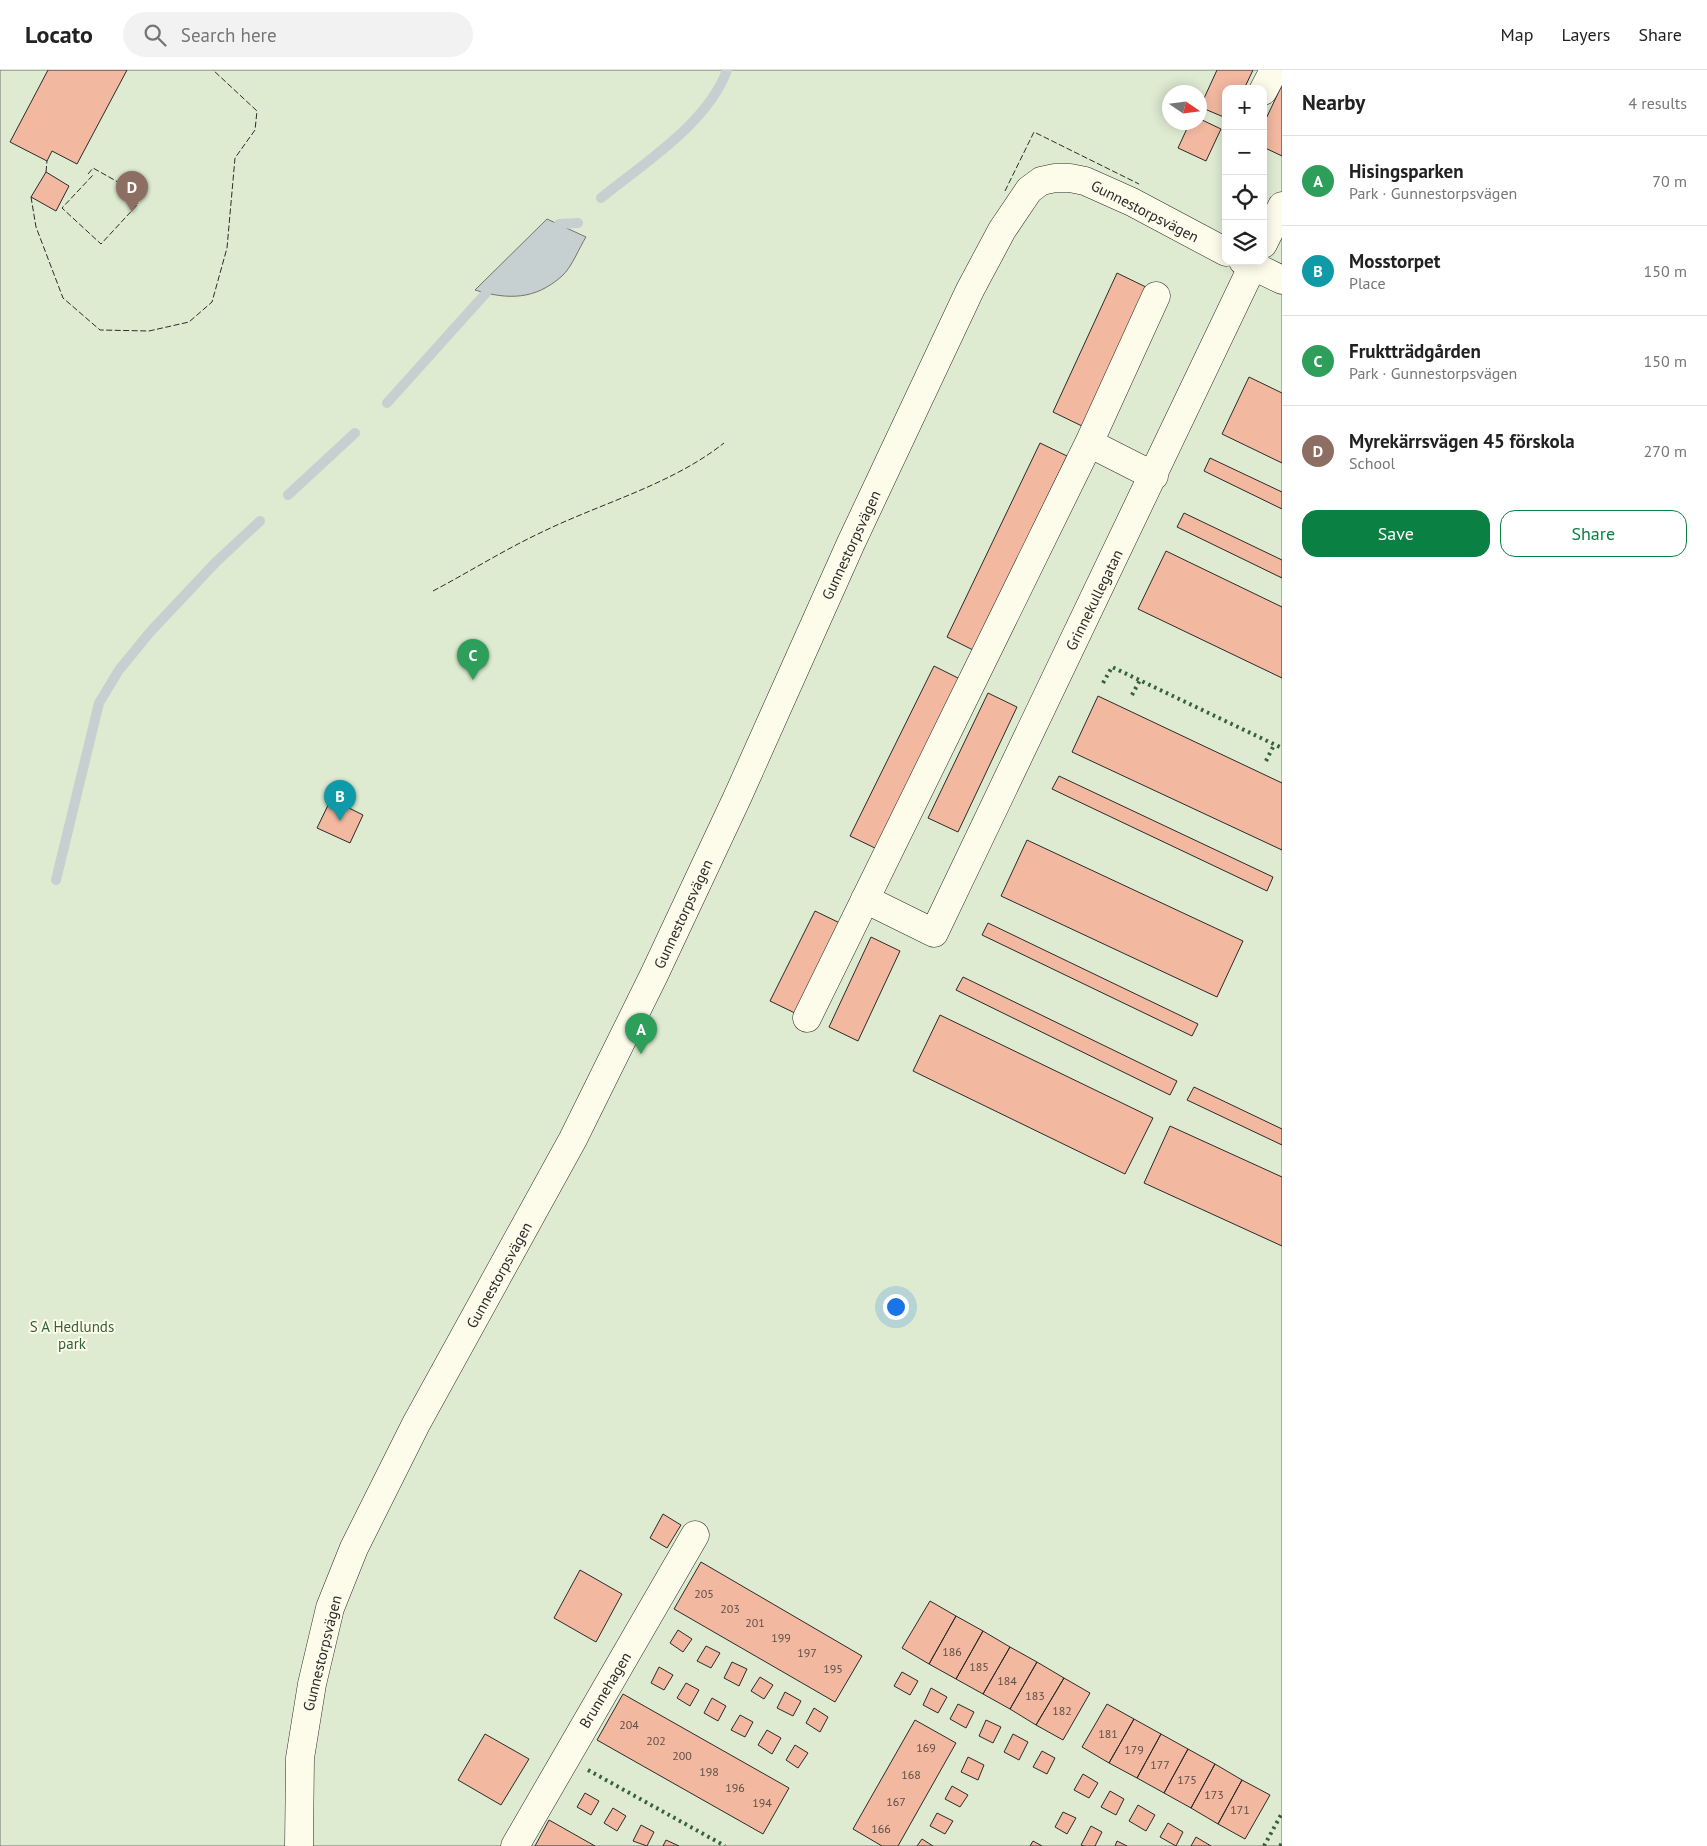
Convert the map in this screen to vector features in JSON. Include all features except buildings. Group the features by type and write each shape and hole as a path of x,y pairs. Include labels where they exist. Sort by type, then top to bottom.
{"street":[{"path":"1266,85 1274,70"},
{"name":"Gunnestorpsvägen","path":"299,1846 300,1758 312,1684 330,1608 354,1548 416,1424 573,1139 654,975 730,814 851,542 970,290 1002,230 1024,197 1041,181 1070,178 1085,181 1132,202 1222,250"},
{"name":"Grinnekullegatan","path":"1267,233 1282,206"},
{"name":"Grinnekullegatan","path":"865,899 934,933 1154,476 1250,265"},
{"path":"1262,265 1282,280"},
{"path":"807,1018 1089,443 1156,296"},
{"path":"1089,443 1154,476"},
{"name":"Brunnehagen","path":"515,1846 695,1534"}],"green space":[{"name":"S A Hedlunds park","path":"0,70 1282,70 1282,1846 0,1846"}],"shaded area":[{"path":"547,219 586,237 572,263 562,276 542,290 521,296 499,295 475,290"}],"waterway":[{"path":"601,198 655,156 690,125 718,89 727,70"},
{"path":"559,224 578,223"},
{"path":"387,403 486,293"},
{"path":"288,495 355,433"},
{"path":"56,880 99,703 119,670 151,631 216,562 260,521"}],"hedge":[{"path":"1103,683 1112,667 1282,748"},
{"path":"1132,695 1140,680"},
{"path":"1266,761 1274,745"},
{"path":"588,1770 725,1846"},
{"path":"1264,1846 1282,1813"}],"fence":[{"path":"31,197 36,227 63,298 100,330 149,331 189,322 212,302 227,248 235,158 255,130 257,111 213,70"},
{"path":"1005,191 1034,132 1139,184"},
{"path":"46,172 47,161"},
{"path":"88,174 93,168 118,182 138,204 101,244 62,208 93,175"},
{"path":"433,591 540,533 681,471 724,443"}],"place":[{"name":"Myrekärrsvägen 45 förskola","path":"132,212"},
{"name":"Fruktträdgården","path":"473,680"},
{"name":"Mosstorpet","path":"340,821"},
{"name":"Hisingsparken","path":"641,1054"}]}
